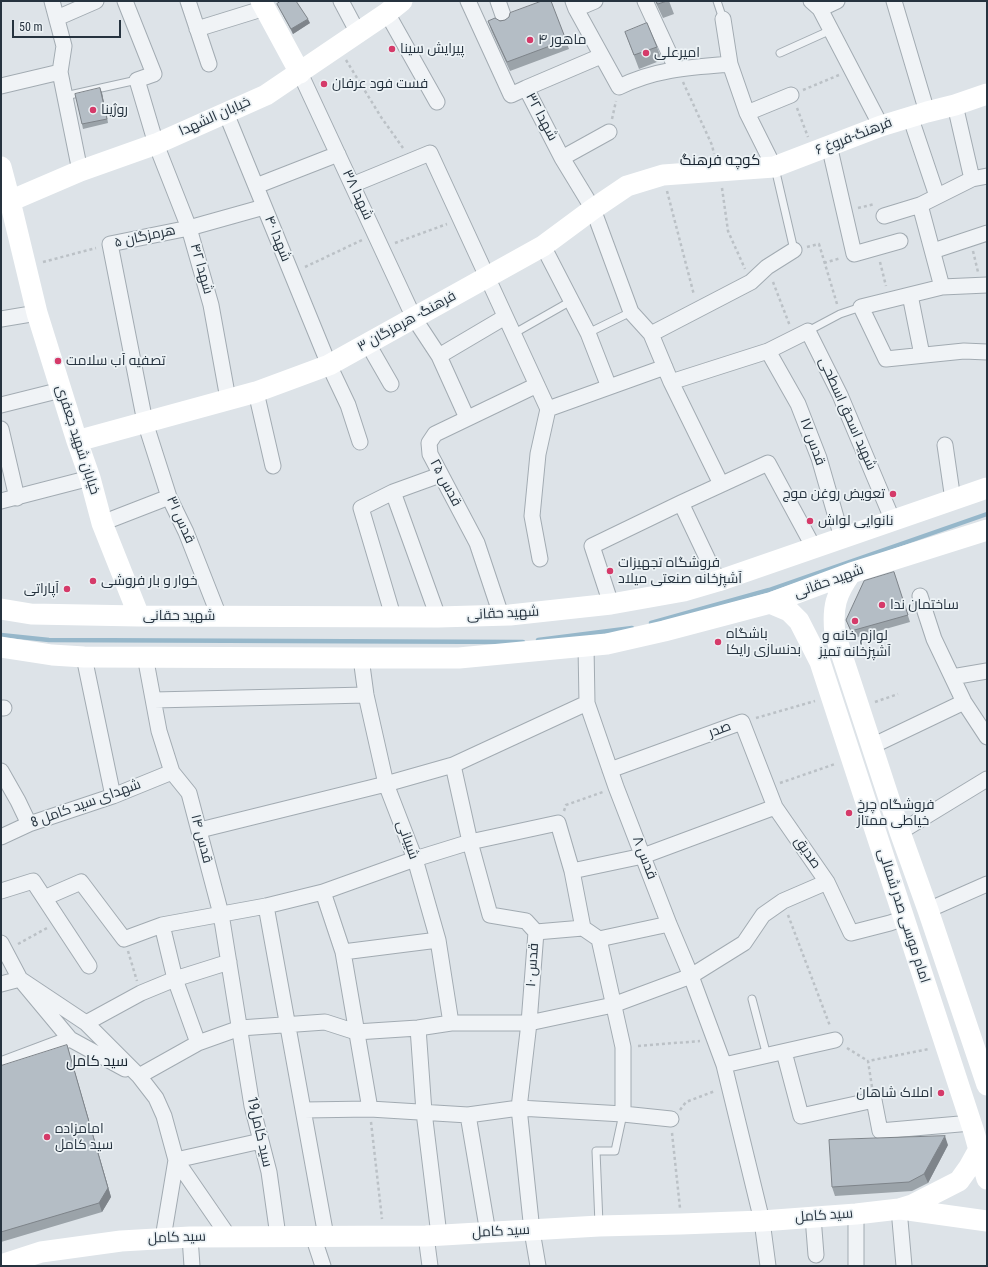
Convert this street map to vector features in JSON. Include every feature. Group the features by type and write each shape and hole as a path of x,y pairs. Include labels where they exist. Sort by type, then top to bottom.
{"main road":[{"path":"263,4 300,73"},
{"name":"خیابان الشهدا","path":"6,202 80,171 156,144 266,95 395,7"},
{"name":"فرهنگ-فروغ ۶","path":"719,172 774,167 881,126 987,94"},
{"name":"خیابان شهید جعفری","path":"1,167 6,202 26,267 37,313 90,478 102,523 139,616"},
{"name":"فرهنگ- هرمزگان ۳","path":"77,441 256,392 329,365 543,246 627,186 663,176 719,172"},
{"name":"شهید حقانی","path":"1,609 31,614 139,616 438,617 501,615 611,604 684,591 718,581 987,488"},
{"name":"شهید حقانی","path":"1,646 52,655 84,656 459,658 607,644 637,638 770,603 851,573 987,530"},
{"name":"امام موسی صدر شمالی","path":"851,573 840,588 835,604 833,618 835,634 900,832 986,1081"},
{"name":"امام موسی صدر شمالی","path":"770,603 789,611 799,621 820,662 971,1123 983,1148 987,1179"},
{"path":"810,643 816,634 823,632 835,634"},
{"name":"سید کامل","path":"1,1265 41,1252 121,1241 163,1238 432,1236 599,1226 762,1221 856,1214 898,1209 912,1205 959,1181 983,1148"},
{"path":"898,1209 987,1221"}],"street":[{"path":"52,1 64,46 60,72 80,171"},
{"path":"57,18 96,1"},
{"path":"125,1 154,74 137,80"},
{"path":"188,1 209,64"},
{"path":"341,1 358,33"},
{"name":"شهدا ۳۲","path":"468,1 510,95 526,88 562,158 593,209 632,312"},
{"path":"498,1 505,21"},
{"path":"595,1 575,5 601,56 619,87 634,79 676,68 730,64"},
{"path":"645,1 676,68"},
{"path":"837,1 816,5 852,69 881,126"},
{"path":"894,1 938,196"},
{"path":"197,29 263,4"},
{"path":"395,7 436,102"},
{"path":"723,19 730,64 748,113 774,167"},
{"path":"526,88 601,56"},
{"path":"1,86 60,72"},
{"name":"شهدا ۳۸","path":"300,73 414,318 439,356 468,418"},
{"name":"شهدا ۴۲","path":"137,80 156,144 189,228 211,305 228,399"},
{"path":"748,113 791,95"},
{"path":"954,105 972,179"},
{"name":"شهدا ۴۰","path":"226,113 329,365 348,405 360,442"},
{"path":"562,158 609,132"},
{"path":"821,148 844,212 854,254 900,241"},
{"path":"352,185 430,153 548,409 538,454 532,516 540,560"},
{"path":"256,186 338,154"},
{"path":"884,216 920,204 972,179 987,176"},
{"path":"920,204 942,287"},
{"name":"هرمزگان ۵","path":"110,244 189,228 264,207"},
{"path":"933,251 987,234"},
{"name":"قدس ۳۱","path":"110,244 145,422 169,497 186,532 219,616"},
{"path":"543,246 588,333 609,387"},
{"path":"651,334 751,282 766,267 794,250"},
{"path":"984,285 942,287 861,307 886,359 964,351 987,352"},
{"path":"910,295 922,355"},
{"path":"632,312 651,334 671,382 721,484"},
{"path":"1,319 37,313"},
{"path":"439,356 505,317"},
{"path":"671,382 768,351 802,334"},
{"name":"شهید اسحق اسطحی","path":"802,334 840,395 893,521"},
{"path":"368,344 391,384"},
{"name":"قدس ۱۷","path":"768,351 798,404 806,424 819,458 842,538"},
{"path":"548,409 665,367"},
{"name":"قدس ۲۵","path":"501,615 477,543 440,475 430,454 428,443 435,434 537,385"},
{"path":"1,405 61,390"},
{"path":"256,392 273,466"},
{"path":"1,430 17,498"},
{"path":"945,445 953,500"},
{"path":"611,604 592,546 768,463 814,548"},
{"path":"393,616 361,508 394,492 440,475"},
{"path":"1,501 90,478"},
{"path":"394,492 438,617"},
{"path":"102,523 169,497"},
{"path":"681,503 718,581"},
{"path":"920,596 934,639 964,702 987,738"},
{"name":"قدس ۸","path":"586,646 587,704 616,787 669,924 691,976 724,1065 762,1221 768,1266"},
{"path":"84,656 113,796"},
{"name":"قدس ۱۴","path":"145,656 159,731 172,772 189,792 200,830 221,914 240,1028"},
{"name":"شیبانی","path":"361,658 366,695 386,784 415,859 438,940 451,1023"},
{"path":"952,677 987,671"},
{"path":"154,700 366,695"},
{"path":"872,746 964,702"},
{"path":"200,830 386,784 452,765 587,704"},
{"name":"صدر","path":"610,770 742,722"},
{"name":"صدیق","path":"742,722 775,807 827,882 851,933 904,918"},
{"name":"قدس ۱۰","path":"452,765 470,842 490,915 526,921 536,932 529,1023 519,1108 532,1231 538,1266"},
{"path":"1,771 30,824"},
{"name":"شهدای سید کامل 8","path":"1,837 30,824 113,796 172,772"},
{"path":"900,832 987,780"},
{"path":"572,871 643,856 775,807"},
{"path":"44,898 81,882 124,939 162,925 266,906 323,892 415,859 470,842 558,822 572,871 583,928"},
{"path":"1,891 33,881 89,966"},
{"path":"139,1076 198,1043 240,1028 325,1022 356,1032 418,1028 451,1023 529,1023 613,1005 691,976 744,942 763,915 782,901 827,882"},
{"path":"928,910 986,888"},
{"path":"323,892 343,952 370,1110"},
{"path":"266,906 304,1110 323,1266"},
{"path":"599,939 669,924"},
{"path":"162,925 175,979 198,1043"},
{"path":"536,932 583,928 599,939 623,1047 623,1114"},
{"path":"343,952 438,940"},
{"path":"3,947 20,979 70,1039 139,1076"},
{"path":"86,1023 141,993 175,979 229,962"},
{"path":"1,984 20,979 86,1023 139,1076 156,1098 164,1116 176,1160 229,1237"},
{"name":"سید کامل19","path":"240,1028 252,1106 269,1172 278,1236"},
{"path":"418,1028 432,1236 430,1266"},
{"path":"1,1065 70,1039"},
{"path":"724,1065 835,1040"},
{"path":"784,1052 801,1116 874,1100 880,1131 971,1123"},
{"path":"304,1110 370,1110 468,1115 519,1108 623,1114 671,1119"},
{"path":"468,1115 488,1233"},
{"path":"176,1160 261,1141"},
{"path":"163,1238 176,1160"},
{"path":"898,1209 904,1266"},
{"path":"856,1214 856,1266"},
{"path":"814,1217 816,1255"},
{"path":"190,1237 192,1266"}],"lane":[{"path":"717,1 723,19"},
{"path":"780,53 831,30"},
{"path":"65,96 137,80"},
{"path":"774,167 794,250"},
{"path":"513,334 571,301"},
{"path":"802,334 840,314 861,307"},
{"path":"588,333 632,312"},
{"path":"752,999 767,1056"},
{"path":"599,1226 596,1151 615,1151 623,1114"}],"path":[{"path":"338,46 381,117 411,160"},
{"path":"676,68 712,145 719,172 728,231 751,282"},
{"path":"821,148 791,95 852,69"},
{"path":"609,132 619,87"},
{"path":"663,176 698,310"},
{"path":"844,212 882,202 884,216"},
{"path":"382,248 460,219"},
{"path":"291,274 375,234"},
{"path":"970,239 984,285"},
{"name":"هرمزگان ۵","path":"26,267 110,244"},
{"path":"794,250 819,244 840,314"},
{"path":"876,248 889,300"},
{"path":"766,267 802,334"},
{"path":"859,707 898,694"},
{"name":"صدر","path":"742,722 831,697"},
{"path":"768,787 851,759"},
{"path":"558,822 566,805 616,787"},
{"path":"782,901 835,1040 868,1061 946,1046"},
{"path":"3,947 59,920"},
{"path":"124,939 141,993"},
{"path":"623,1047 714,1040"},
{"path":"868,1061 874,1100"},
{"path":"681,1224 671,1119 686,1102 729,1086"},
{"path":"370,1110 384,1237"}],"building":[{"path":"281,1 296,1 308,19 291,29 277,4"},
{"name":"ماهور ۴","path":"542,1 551,1 566,40 507,62 488,21 495,18 500,21 505,20 509,17 510,13"},
{"path":"656,1 667,1 658,4"},
{"path":"647,23 657,47 634,55 625,32"},
{"name":"روژینا","path":"100,88 107,119 82,124 75,94"},
{"name":"ساختمان ندا","path":"894,572 908,615 851,631 846,620 864,581"},
{"name":"امامزاده سید کامل","path":"67,1045 108,1188 99,1203 1,1232 1,1066"},
{"path":"945,1136 924,1174 909,1182 832,1187 829,1140"}],"waterway":[{"path":"651,623 769,590 987,514"},
{"path":"538,640 632,628"},
{"path":"1,635 49,640 523,642"}],"place":[{"name":"ماهور ۴","path":"530,40"},
{"name":"پیرایش سینا","path":"392,49"},
{"name":"امیرعلی","path":"646,53"},
{"name":"فست فود عرفان","path":"324,84"},
{"name":"روژینا","path":"93,110"},
{"name":"تصفیه آب سلامت","path":"58,361"},
{"name":"تعویض روغن موج","path":"893,494"},
{"name":"نانوایی لواش","path":"810,521"},
{"name":"فروشگاه تجهیزات آشپزخانه صنعتی میلاد","path":"610,571"},
{"name":"خوار و بار فروشی","path":"93,581"},
{"name":"آپاراتی","path":"67,589"},
{"name":"ساختمان ندا","path":"882,605"},
{"name":"لوازم خانه و آشپزخانه تمیز","path":"855,621"},
{"name":"باشگاه بدنسازی رایکا","path":"718,642"},
{"name":"فروشگاه چرخ خیاطی ممتاز","path":"849,813"},
{"name":"املاک شاهان","path":"941,1093"},
{"name":"امامزاده سید کامل","path":"47,1137"}],"district":[{"name":"کوچه فرهنگ","path":"720,161"},
{"name":"سید کامل","path":"97,1062"}]}
